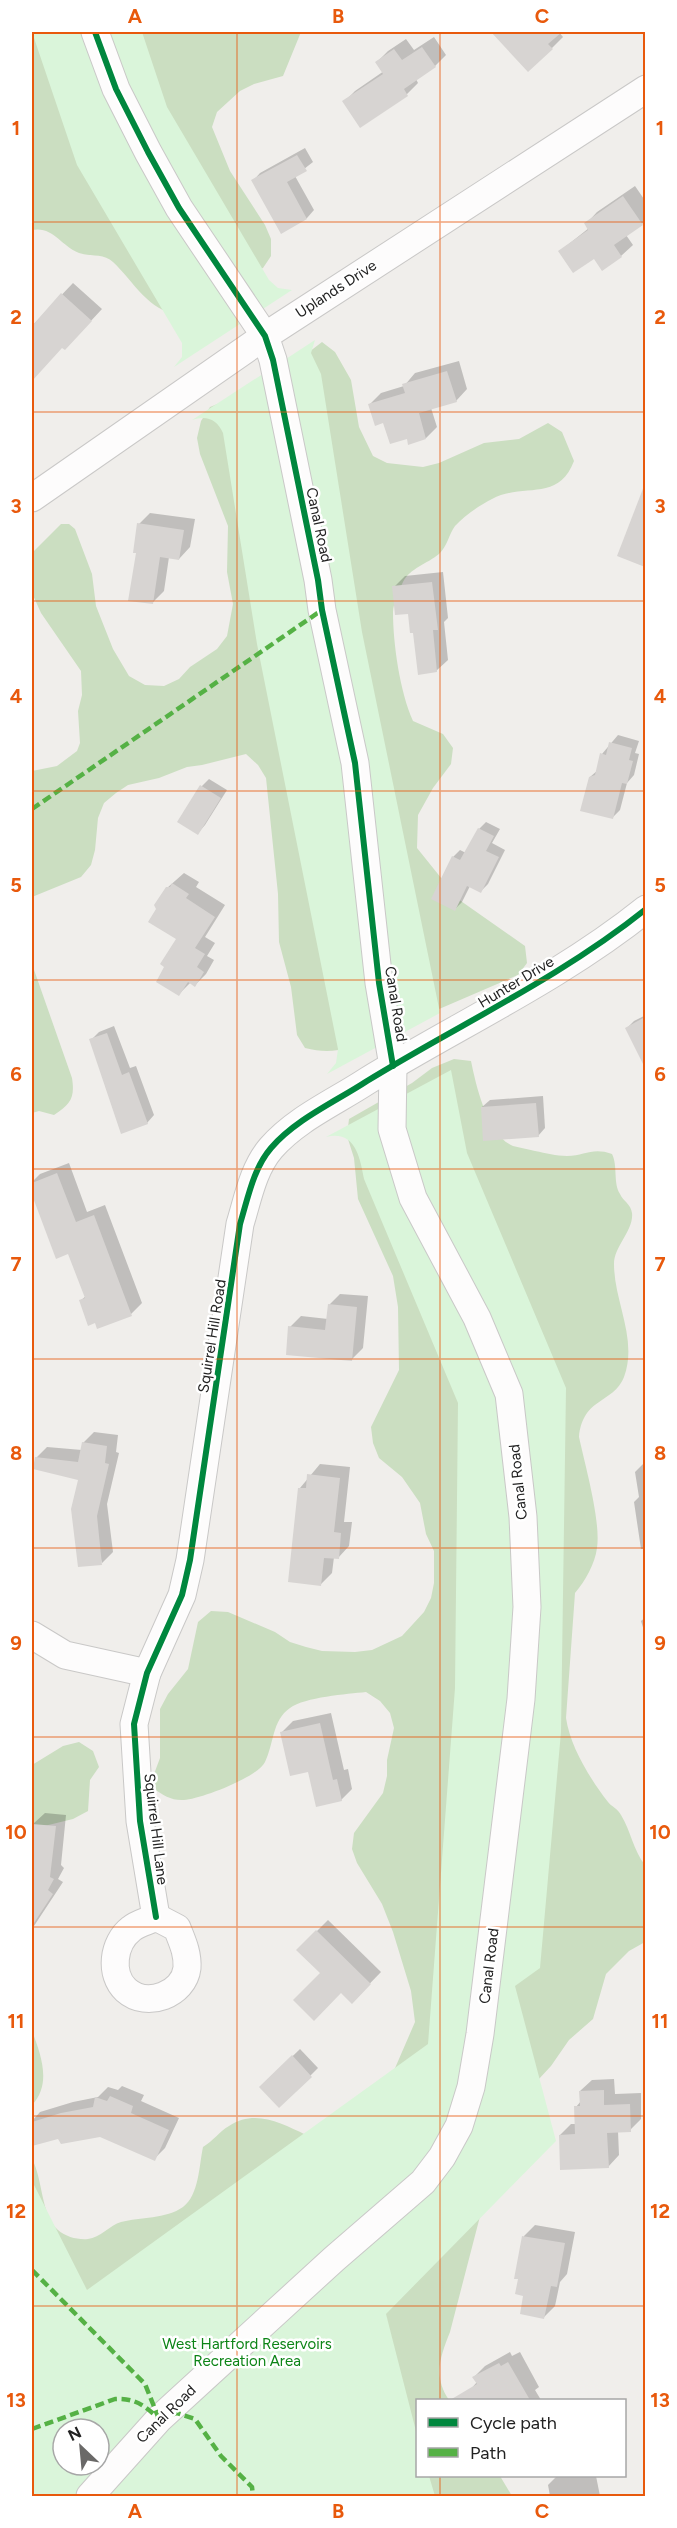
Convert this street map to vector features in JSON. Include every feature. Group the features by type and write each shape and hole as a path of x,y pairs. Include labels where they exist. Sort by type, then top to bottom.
{"street":[{"name":"Canal Road","path":"90,2496 159,2419 334,2259 423,2182 442,2157 459,2126 471,2087 480,2034 522,1699 527,1607 523,1517 509,1394 477,1318 413,1198 392,1129 393,1065 379,982 355,763 322,610 318,580 273,360 265,336 179,208 116,89 94,32"},
{"name":"Uplands Drive","path":"32,498 265,336 645,89"},
{"name":"Hunter Drive","path":"393,1065 502,1005 621,929 645,909"},
{"name":"Squirrel Hill Road","path":"147,1673 182,1595 190,1560 240,1224 255,1174 269,1150 291,1129 393,1065"},
{"path":"32,1635 65,1655 147,1673"},
{"name":"Squirrel Hill Lane","path":"147,1673 134,1724 135,1756 140,1821 156,1917"}],"green space":[{"path":"32,32 301,32 283,76 254,84 240,91 217,112 212,127 230,171 265,225 271,239 271,256 263,268 234,278 167,312 144,296 109,259 79,253 51,233 32,230"},
{"path":"32,32 142,32 167,107 269,280 278,288 292,290 174,367 182,357 182,343 77,165"},
{"path":"315,340 311,353 321,374 362,632 440,1013 327,1074 336,1063 338,1049 257,644 223,433 218,424 210,419 192,420"},
{"path":"322,342 335,352 351,380 359,427 373,456 387,463 423,467 439,463 484,443 519,439 548,423 562,432 574,461 567,474 559,482 549,487 504,494 482,504 463,518 455,526 439,554 406,577 393,609 398,668 404,696 413,721 443,734 453,748 451,764 433,788 418,815 417,848 458,899 525,946 527,963 518,975 351,1047 328,1051 305,1048 297,1035 291,987 279,942 278,894 266,778 258,765 246,754 187,767 159,778 128,785 116,793 104,803 98,818 91,865 81,877 32,897 32,771 57,766 77,751 80,743 78,711 82,695 81,671 41,613 32,593 32,553 61,524 69,524 75,529 92,574 96,606 113,649 129,676 145,685 164,686 179,679 190,667 217,649 227,636 233,604 227,572 228,526 200,454 197,438 201,421 210,407 255,389 283,372"},
{"path":"32,964 72,1078 72,1096 68,1104 54,1115 39,1111 32,1113"},
{"name":"West Hartford Reservoirs Recreation Area","path":"454,1059 471,1061 480,1096 490,1121 504,1140 513,1146 563,1156 594,1152 612,1154 618,1190 632,1213 630,1226 617,1251 614,1264 627,1335 628,1363 619,1386 586,1415 579,1437 592,1493 598,1537 592,1566 575,1593 566,1718 572,1740 582,1762 601,1793 620,1813 645,1865 645,1942 629,1951 606,1974 593,2019 569,2040 538,2080 491,2174 450,2332 441,2358 441,2383 448,2399 416,2399 416,2477 501,2477 512,2496 32,2496 32,2159 48,2216 58,2230 68,2236 88,2239 121,2222 169,2214 183,2207 192,2195 198,2180 203,2147 229,2126 239,2121 258,2118 278,2122 306,2135 389,2082 415,2022 411,1991 393,1932 382,1904 357,1863 352,1849 354,1833 383,1793 387,1776 387,1760 394,1728 390,1713 380,1701 366,1692 326,1697 297,1704 284,1713 280,1719 265,1762 252,1774 228,1786 192,1799 176,1800 154,1789 154,1774 160,1758 160,1709 168,1694 188,1669 198,1622 211,1611 228,1612 275,1632 290,1642 306,1647 322,1651 355,1652 372,1650 402,1636 424,1612 431,1598 434,1583 434,1551 426,1534 420,1503 402,1477 379,1458 373,1443 371,1427 399,1370 398,1307 393,1276 358,1199 354,1158 347,1136 349,1119 412,1083 432,1068"},
{"name":"West Hartford Reservoirs Recreation Area","path":"451,1070 467,1153 566,1388 561,1732 540,1968 515,1986 556,2141 386,2314 416,2431 416,2477 429,2477 435,2496 32,2496 32,2181 87,2290 428,2044 455,1688 458,1403 364,1179 358,1154 350,1141 344,1138 326,1137"},
{"path":"79,1742 93,1751 99,1767 90,1780 88,1811 73,1819 32,1829 32,1765 63,1746"},
{"path":"32,2031 39,2050 43,2079 42,2088 32,2105"}],"building":[{"path":"491,32 562,32 548,44 553,49 528,72"},
{"path":"422,47 436,67 404,89 408,96 360,128 342,101 383,74 375,62 394,49 402,60"},
{"path":"297,155 307,171 287,182 307,219 281,234 251,180"},
{"path":"623,196 643,225 614,245 622,257 602,271 594,259 573,273 558,251 588,230 584,223"},
{"path":"61,293 92,321 65,350 62,348 32,381 32,326"},
{"path":"447,371 457,402 419,413 426,439 408,445 407,439 390,444 383,423 375,426 368,404 405,393 402,384"},
{"path":"645,487 645,567 617,556"},
{"path":"137,523 184,530 179,560 160,557 153,604 128,601 136,553 133,553"},
{"path":"432,582 438,630 433,630 437,672 418,675 413,633 410,633 408,614 395,615 392,586"},
{"path":"609,742 632,748 629,760 633,761 627,784 622,783 613,819 580,811 589,777 595,775 600,753 606,755"},
{"path":"200,785 221,798 198,835 177,822"},
{"path":"478,828 494,836 486,851 499,857 481,893 467,886 455,911 431,899 452,856 460,860"},
{"path":"172,883 189,894 186,898 215,917 195,948 205,954 197,967 204,972 195,987 188,982 179,996 156,982 164,967 160,964 176,939 148,922 156,909 154,905 166,887 170,887"},
{"path":"645,1017 645,1068 625,1028"},
{"path":"107,1033 122,1075 129,1072 148,1124 121,1134 89,1039"},
{"path":"536,1103 539,1137 483,1141 481,1107"},
{"path":"57,1173 76,1222 94,1215 132,1316 97,1329 95,1323 88,1326 79,1300 85,1298 68,1254 56,1259 32,1195 32,1183"},
{"path":"328,1304 357,1307 352,1361 286,1355 288,1326 325,1330"},
{"path":"82,1442 107,1446 105,1463 109,1464 97,1516 102,1565 78,1567 71,1509 78,1480 33,1469 35,1457 78,1462"},
{"path":"307,1474 340,1478 334,1532 341,1533 339,1559 324,1558 321,1586 288,1582 298,1488 306,1488"},
{"path":"320,1723 333,1780 337,1779 342,1801 316,1807 308,1772 290,1776 280,1732"},
{"path":"32,1824 56,1826 50,1877 54,1879 48,1890 53,1894 32,1926"},
{"path":"316,1930 371,1984 352,2004 341,1993 314,2021 293,2000 320,1973 296,1950"},
{"path":"292,2055 312,2077 279,2108 259,2087"},
{"path":"604,2090 604,2105 630,2104 631,2132 607,2133 609,2168 560,2170 559,2135 575,2134 574,2106 580,2106 579,2091"},
{"path":"110,2096 133,2106 131,2113 169,2130 155,2161 100,2137 61,2144 58,2139 32,2146 32,2122 61,2113 93,2107 95,2097 107,2101"},
{"path":"522,2236 565,2243 557,2287 551,2286 544,2319 520,2314 523,2296 515,2294 518,2279 514,2279"},
{"path":"508,2362 529,2399 452,2399 477,2384 472,2377 499,2363 501,2366"}],"marked path":[{"path":"32,809 322,610"},
{"path":"32,2270 145,2384 159,2419"},
{"path":"32,2429 115,2399 138,2403 157,2417"},
{"path":"159,2419 177,2413 195,2419 221,2456 252,2487 253,2496"}],"cycle path":[{"path":"95,32 116,89 148,152 179,208 265,336 273,360 318,580 322,610 355,763 379,983 393,1066"},
{"path":"156,1917 140,1821 134,1724 147,1673 182,1595 190,1560 240,1224 260,1165 281,1138 316,1112 544,979 613,934 646,909"}]}
